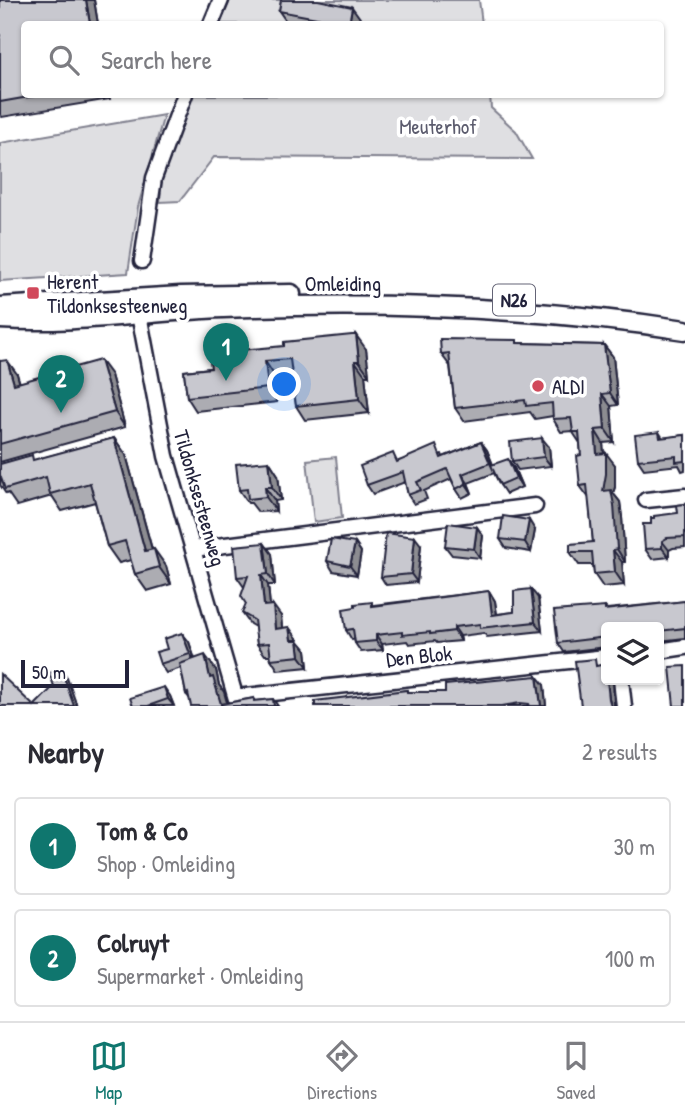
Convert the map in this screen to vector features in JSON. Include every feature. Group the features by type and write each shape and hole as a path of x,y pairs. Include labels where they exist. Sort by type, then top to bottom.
{"main road":[{"name":"Omleiding","path":"0,319 90,319 137,306 245,294 417,294 519,300 685,320"},
{"name":"Omleiding","path":"0,307 219,308 332,304 438,306 538,313 685,330"}],"street":[{"path":"213,21 221,0"},
{"path":"142,261 154,178 184,98"},
{"name":"Tildonksesteenweg","path":"137,306 159,427 237,702"},
{"path":"646,500 685,496"},
{"path":"193,550 535,506"},
{"path":"664,650 685,648"},
{"name":"Den Blok","path":"237,702 601,658"},
{"path":"622,685 624,706"}],"green space":[{"path":"230,0 479,0 482,21 221,21"},
{"name":"Meuterhof","path":"192,98 490,98 491,108 516,131 532,159 214,157 180,201 160,202 162,171"},
{"path":"164,115 138,207 128,273 0,281 0,143"},
{"path":"336,457 342,518 314,522 307,460"}],"building":[{"path":"0,0 86,0 90,21 21,21 23,98 0,102"},
{"path":"281,0 318,0 352,7 350,21 333,21 279,11"},
{"path":"356,335 359,361 355,361 359,399 296,406 290,359 265,361 268,388 187,397 184,371 211,368 209,353 284,346 284,342"},
{"path":"440,339 604,345 610,393 602,394 605,429 595,430 597,454 606,453 603,491 611,490 614,505 617,549 613,550 615,572 594,574 592,552 570,552 570,544 593,542 587,485 580,486 577,456 581,455 579,432 573,432 571,418 553,419 552,403 526,406 525,400 455,408 449,353 441,354"},
{"path":"7,360 14,384 100,360 115,412 0,444 0,361"},
{"path":"659,432 660,438 685,435 685,461 676,462 676,456 638,460 635,435"},
{"path":"114,438 145,551 154,549 159,567 135,574 125,541 107,546 90,483 50,494 46,477 5,489 0,475 0,464 32,455 33,460"},
{"path":"542,438 544,457 512,461 510,442"},
{"path":"481,442 490,463 462,474 466,484 456,489 447,469 417,482 421,490 408,495 403,472 367,485 360,466 393,453 397,462 436,445 441,458"},
{"path":"508,459 516,478 500,485 491,465"},
{"path":"269,461 272,487 265,487 266,497 248,499 247,489 239,490 236,464"},
{"path":"685,504 685,537 667,538 662,541 662,548 645,549 643,524 651,524 651,518 654,516 678,513 677,505"},
{"path":"503,516 529,520 525,542 500,539"},
{"path":"448,523 477,527 474,549 445,546"},
{"path":"386,533 415,537 411,574 381,577"},
{"path":"331,539 355,543 350,566 327,561"},
{"path":"264,543 268,574 261,575 264,606 273,605 275,629 289,627 291,640 298,640 300,656 271,659 269,643 257,644 254,620 242,613 246,604 241,596 248,576 237,577 234,546"},
{"path":"531,589 535,622 480,628 480,624 454,627 454,631 430,634 402,635 402,632 376,635 376,641 355,643 353,629 346,630 343,609 355,607 355,604 372,602 372,606 489,591 492,615 514,612 514,591"},
{"path":"685,601 685,628 664,630 664,622 601,622 601,638 558,643 554,611 605,607 605,610"},
{"path":"182,633 190,654 160,664 156,652 167,649 164,639"},
{"path":"205,655 210,678 213,677 221,704 254,698 254,701 273,699 274,706 191,706 180,664"},
{"path":"595,659 596,666 601,665 601,685 608,685 611,706 581,706 575,661"},
{"path":"685,666 685,706 674,706 670,667"},
{"path":"61,669 74,706 34,706 54,686 49,673"},
{"path":"0,674 34,706 0,706"},
{"path":"537,676 541,706 520,703 502,706 315,706 315,701 407,690 445,692 445,685"},
{"path":"164,687 168,699 148,706 133,706 130,698"}],"place":[{"name":"Herent Tildonksesteenweg","path":"33,293"},
{"name":"Tom & Co","path":"226,381"},
{"name":"ALDI","path":"538,386"},
{"name":"Colruyt","path":"61,413"}]}
